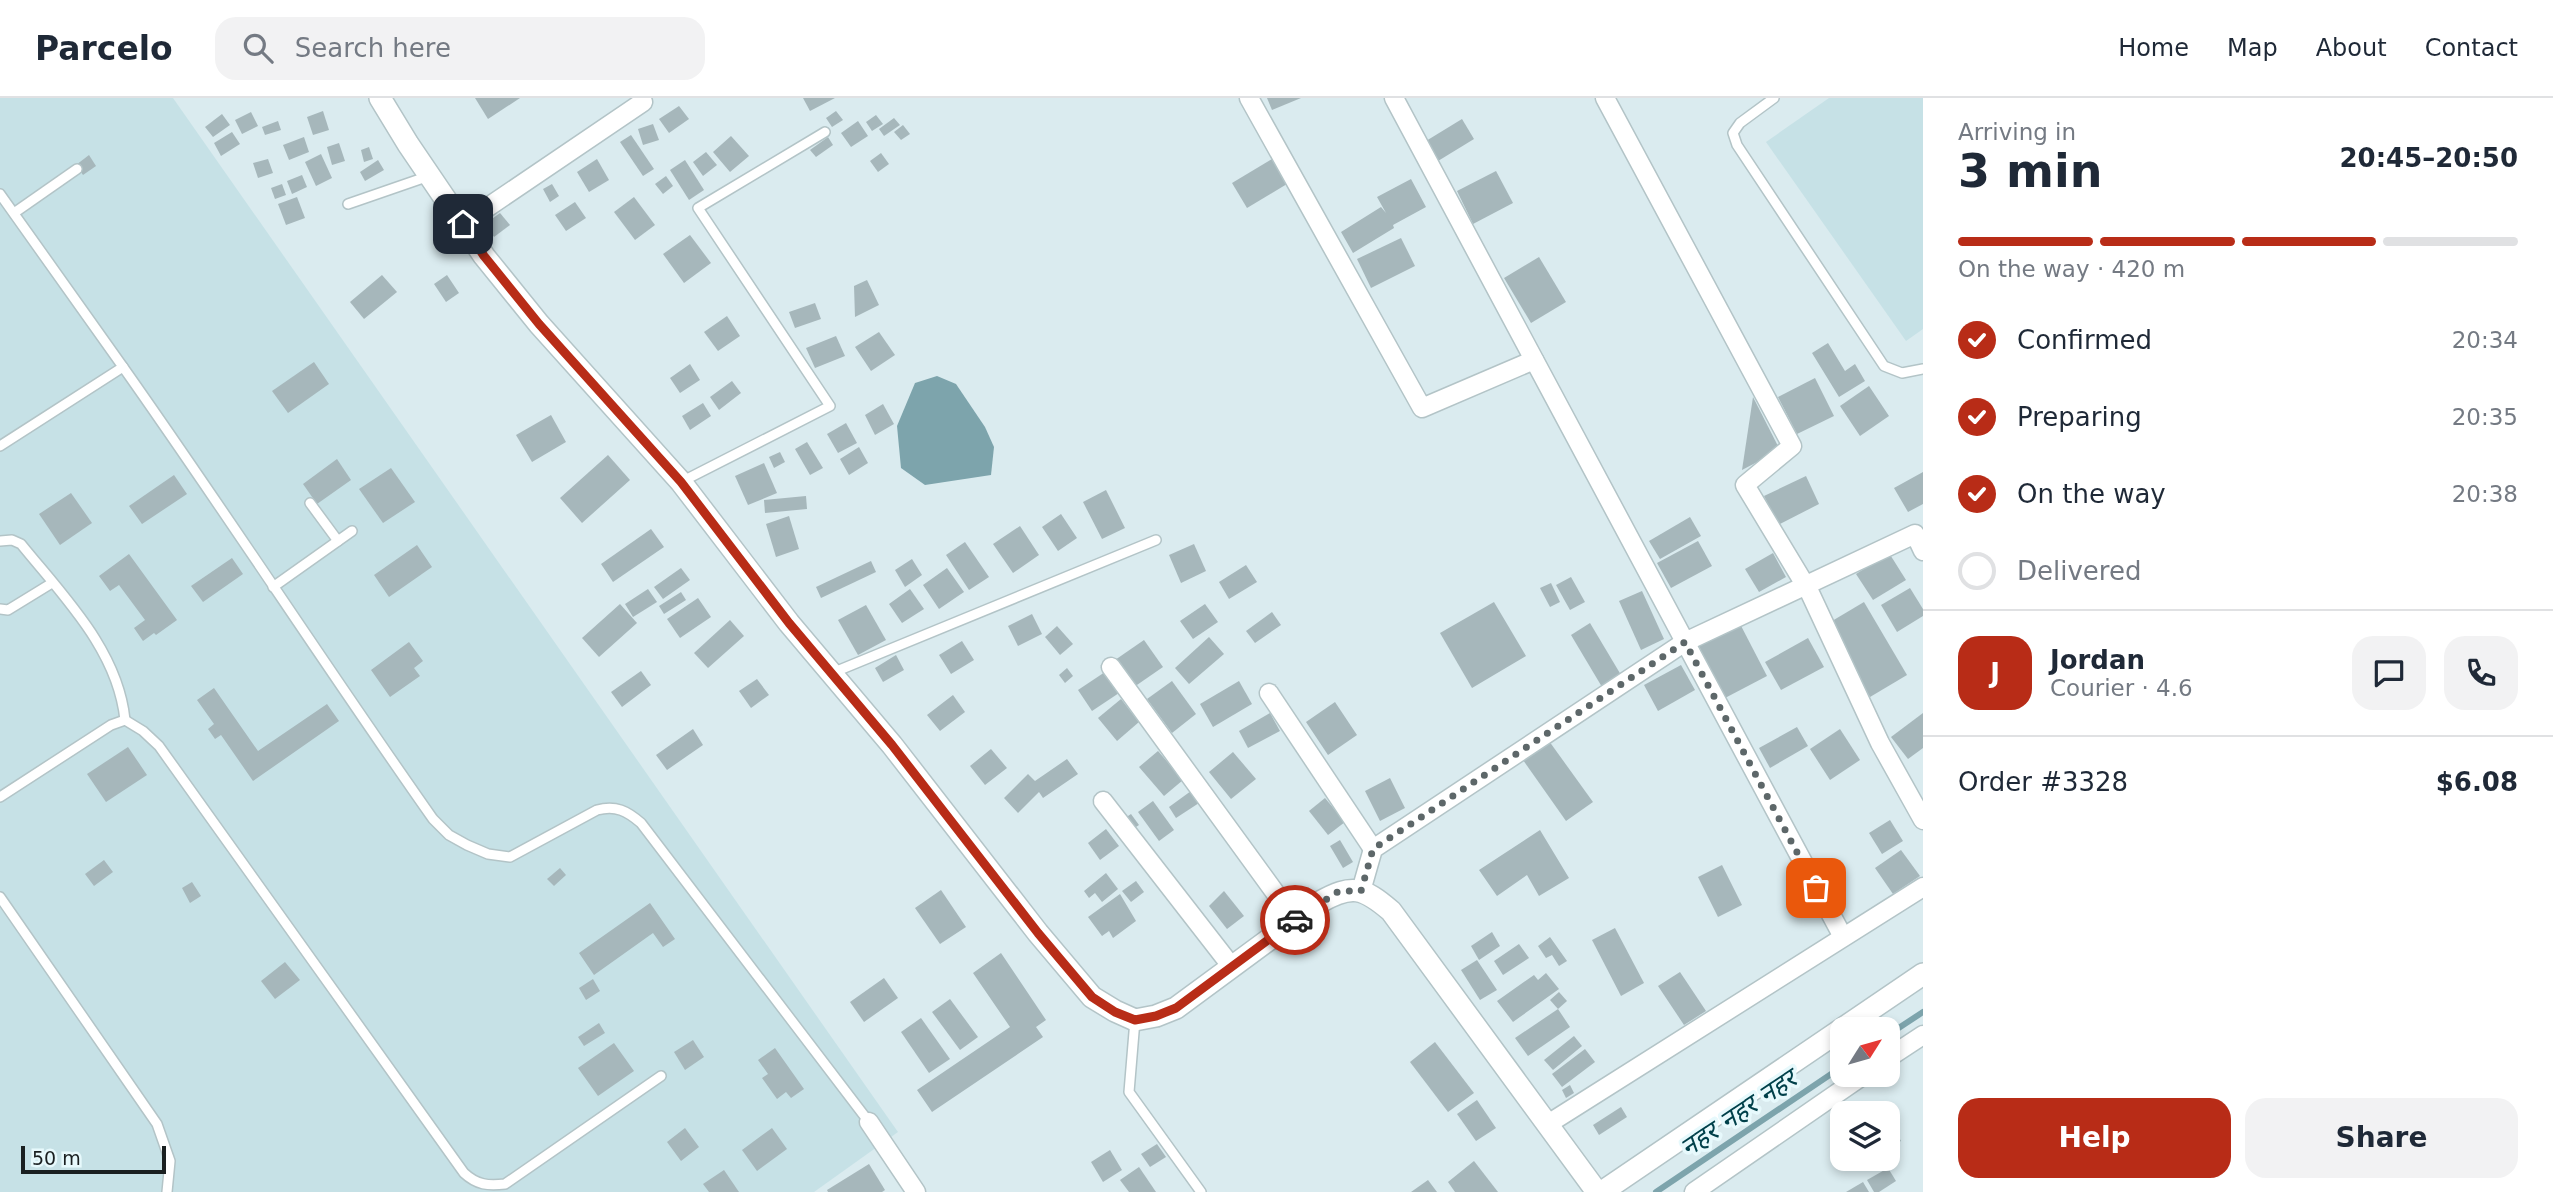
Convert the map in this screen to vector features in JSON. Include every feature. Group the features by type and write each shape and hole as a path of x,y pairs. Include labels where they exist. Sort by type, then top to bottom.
{"street":[{"path":"380,98 484,256 539,324 681,482 789,623 962,833 1038,933 1092,997 1115,1012 1135,1020 1156,1016 1176,1008 1320,902 1339,891 1361,891 1374,896 1391,911 1597,1192"},
{"path":"1248,98 1422,408 1534,360"},
{"path":"1394,98 1843,937"},
{"path":"1605,98 1792,446 1745,485 1806,586 1880,743 1923,820"},
{"path":"463,224 643,102"},
{"path":"1361,891 1373,849 1685,642 1915,534 1923,551"},
{"path":"1111,667 1295,920"},
{"path":"1269,693 1373,849"},
{"path":"1103,801 1232,967"},
{"path":"1548,1124 1923,887"},
{"path":"1602,1192 1923,974"},
{"path":"1900,1050 1923,1035"},
{"path":"1694,1192 1846,1087"},
{"path":"869,1122 916,1192"}],"lane":[{"path":"1774,98 1740,122 1733,133 1737,145 1884,366 1902,373 1923,369"},
{"path":"681,482 831,406 698,208 825,132"},
{"path":"14,213 77,169"},
{"path":"348,204 430,176"},
{"path":"0,194 124,368 426,808 449,835 488,854 510,857 597,810 620,808 631,813 642,823 869,1122"},
{"path":"0,446 124,368"},
{"path":"310,503 338,541"},
{"path":"273,587 352,531"},
{"path":"0,541 12,540 21,544 79,615 104,654 119,691 125,720 143,731 159,746 471,1180 486,1186 505,1184 661,1076"},
{"path":"832,673 1156,540"},
{"path":"0,608 8,610 52,583"},
{"path":"0,797 111,725 125,720"},
{"path":"0,897 157,1125 170,1161 167,1192"},
{"path":"1135,1020 1129,1093 1201,1192"}],"shaded area":[{"path":"0,98 173,98 898,1132 814,1192 0,1192"},
{"path":"1829,98 1923,98 1923,329 1906,341 1766,142"},
{"path":"937,376 956,384 985,427 994,447 991,475 925,485 901,468 897,426 915,383"}],"building":[{"path":"475,98 520,98 488,119"},
{"path":"803,98 835,98 810,111"},
{"path":"1267,98 1301,98 1272,110"},
{"path":"679,106 689,119 669,133 659,119"},
{"path":"323,111 329,130 313,135 307,117"},
{"path":"836,111 843,120 832,127 826,118"},
{"path":"251,112 258,126 242,134 235,120"},
{"path":"222,114 230,125 213,137 205,127"},
{"path":"876,115 883,124 872,131 866,122"},
{"path":"894,118 900,125 884,136 879,129"},
{"path":"1462,119 1474,139 1438,161 1426,141"},
{"path":"278,121 281,130 265,135 262,127"},
{"path":"858,121 868,136 851,147 841,133"},
{"path":"653,124 659,140 643,145 638,129"},
{"path":"903,125 910,134 901,140 894,132"},
{"path":"232,132 240,144 221,156 214,143"},
{"path":"631,135 654,169 643,176 620,142"},
{"path":"731,136 749,156 730,172 713,152"},
{"path":"304,137 309,152 289,160 283,145"},
{"path":"828,137 833,145 816,157 810,150"},
{"path":"339,143 345,161 332,165 327,147"},
{"path":"369,147 373,159 364,162 361,150"},
{"path":"706,152 717,165 703,176 693,162"},
{"path":"881,153 889,164 878,172 870,161"},
{"path":"321,154 332,178 316,186 305,162"},
{"path":"89,155 96,166 83,175 76,165"},
{"path":"268,159 273,173 258,178 253,163"},
{"path":"597,159 609,180 589,192 577,172"},
{"path":"1272,159 1287,184 1247,208 1232,183"},
{"path":"378,160 384,170 365,181 360,172"},
{"path":"685,160 704,190 689,200 670,170"},
{"path":"1496,171 1513,203 1473,224 1457,191"},
{"path":"302,175 307,187 292,194 287,181"},
{"path":"666,176 673,186 663,194 655,184"},
{"path":"1411,179 1426,207 1393,225 1394,228 1353,253 1341,232 1381,207 1386,213 1377,197"},
{"path":"282,184 286,195 275,199 271,188"},
{"path":"552,184 559,196 550,202 543,189"},
{"path":"297,197 305,218 286,225 278,204"},
{"path":"634,197 655,225 635,240 614,212"},
{"path":"575,202 586,218 566,231 555,215"},
{"path":"500,213 510,225 494,237 485,224"},
{"path":"690,235 711,263 684,283 663,254"},
{"path":"1401,238 1415,266 1371,288 1357,259"},
{"path":"1539,257 1566,302 1531,323 1504,278"},
{"path":"382,275 397,292 364,319 350,302"},
{"path":"447,275 459,293 446,302 434,284"},
{"path":"867,280 879,305 855,317 854,286"},
{"path":"815,303 821,319 795,328 789,312"},
{"path":"727,316 740,336 718,351 704,332"},
{"path":"879,332 895,355 871,371 855,347"},
{"path":"836,336 845,356 815,368 806,348"},
{"path":"1828,343 1845,371 1855,364 1865,381 1839,397 1812,353"},
{"path":"314,362 329,384 288,413 272,391"},
{"path":"690,364 700,380 680,393 670,378"},
{"path":"1815,378 1834,416 1797,434 1778,397"},
{"path":"732,381 741,393 719,410 710,397"},
{"path":"1869,386 1889,416 1860,436 1840,406"},
{"path":"1753,397 1780,450 1742,470"},
{"path":"703,403 711,416 690,430 682,416"},
{"path":"883,404 894,424 875,435 865,415"},
{"path":"551,415 566,442 532,462 516,435"},
{"path":"846,423 857,443 838,453 827,434"},
{"path":"807,442 823,468 810,475 795,449"},
{"path":"859,447 868,463 849,475 840,459"},
{"path":"780,452 785,462 774,468 769,457"},
{"path":"608,455 630,480 582,523 560,498"},
{"path":"337,459 351,480 317,504 303,484"},
{"path":"764,463 777,493 748,505 735,476"},
{"path":"391,468 415,502 383,523 359,489"},
{"path":"1923,472 1923,504 1908,512 1894,488"},
{"path":"174,475 187,494 142,524 129,506"},
{"path":"1806,476 1819,504 1778,525 1764,496"},
{"path":"1106,490 1125,528 1102,539 1083,502"},
{"path":"71,493 92,523 60,545 39,514"},
{"path":"806,496 807,509 765,513 764,500"},
{"path":"1061,514 1077,538 1058,551 1042,527"},
{"path":"789,516 799,549 776,557 766,524"},
{"path":"1690,517 1701,536 1660,559 1649,541"},
{"path":"1020,526 1039,555 1013,573 993,544"},
{"path":"651,529 664,547 613,582 601,564"},
{"path":"1698,541 1712,566 1671,588 1657,563"},
{"path":"965,542 989,577 969,590 946,555"},
{"path":"1194,544 1206,571 1181,583 1169,555"},
{"path":"417,545 432,567 389,597 374,575"},
{"path":"1773,553 1786,577 1759,592 1745,569"},
{"path":"1889,553 1906,580 1873,600 1856,574"},
{"path":"129,554 177,620 143,641 134,628 145,620 119,585 110,591 99,576"},
{"path":"232,558 243,574 203,602 191,586"},
{"path":"912,559 922,575 905,587 895,570"},
{"path":"871,561 876,572 821,598 816,587"},
{"path":"1246,565 1257,582 1229,599 1219,582"},
{"path":"681,568 690,580 663,599 654,587"},
{"path":"947,568 964,592 939,609 923,585"},
{"path":"1571,577 1585,602 1570,610 1556,585"},
{"path":"1551,583 1560,602 1550,607 1540,588"},
{"path":"1910,588 1923,609 1923,616 1897,632 1881,605"},
{"path":"648,589 657,602 633,617 625,604"},
{"path":"910,589 924,609 902,623 889,604"},
{"path":"1642,591 1664,639 1641,650 1619,601"},
{"path":"681,592 686,600 664,614 659,606"},
{"path":"698,598 711,617 680,638 667,619"},
{"path":"1494,602 1526,656 1472,688 1440,633"},
{"path":"1864,602 1907,675 1870,697 1827,624"},
{"path":"620,604 637,623 599,657 582,638"},
{"path":"1205,604 1218,622 1193,639 1180,621"},
{"path":"866,605 886,640 858,655 838,620"},
{"path":"1272,612 1281,625 1255,643 1246,631"},
{"path":"1032,614 1042,634 1018,646 1008,626"},
{"path":"730,620 744,636 708,668 694,653"},
{"path":"1738,620 1767,676 1725,698 1696,641"},
{"path":"1590,623 1621,675 1602,687 1571,635"},
{"path":"1057,626 1073,644 1060,655 1045,637"},
{"path":"1209,637 1224,654 1189,684 1175,668"},
{"path":"1808,638 1824,667 1781,690 1765,662"},
{"path":"1144,640 1163,667 1134,687 1115,660"},
{"path":"962,641 974,660 951,674 939,655"},
{"path":"409,642 423,661 414,668 420,676 390,697 371,670"},
{"path":"896,655 904,670 883,682 875,668"},
{"path":"1681,665 1695,690 1658,711 1644,685"},
{"path":"1067,668 1073,676 1065,683 1059,675"},
{"path":"641,671 651,685 622,707 611,692"},
{"path":"1105,672 1119,693 1092,711 1078,690"},
{"path":"757,679 769,695 751,708 739,691"},
{"path":"1172,681 1196,714 1172,733 1147,699"},
{"path":"1239,681 1252,704 1213,727 1200,704"},
{"path":"214,688 258,751 327,704 339,721 253,781 221,735 215,739 208,729 214,724 197,700"},
{"path":"953,695 965,712 940,731 927,715"},
{"path":"1121,699 1139,722 1117,741 1098,718"},
{"path":"1335,702 1357,735 1328,755 1306,722"},
{"path":"1270,713 1280,731 1248,748 1239,731"},
{"path":"1923,713 1923,748 1908,759 1891,737"},
{"path":"1797,727 1808,746 1770,768 1759,748"},
{"path":"693,729 703,745 667,770 656,755"},
{"path":"1840,729 1860,760 1830,780 1810,749"},
{"path":"1549,741 1593,802 1566,821 1523,760"},
{"path":"128,747 147,775 106,802 87,774"},
{"path":"991,749 1007,768 985,785 970,766"},
{"path":"1158,751 1183,780 1164,796 1139,767"},
{"path":"1233,752 1256,779 1231,799 1209,772"},
{"path":"1067,759 1078,774 1043,798 1039,792 1018,813 1004,798 1028,774 1035,781"},
{"path":"1390,778 1405,808 1380,821 1365,791"},
{"path":"1191,791 1199,803 1176,818 1169,807"},
{"path":"1325,798 1345,822 1328,835 1309,811"},
{"path":"1153,801 1174,830 1159,841 1138,812"},
{"path":"1131,814 1139,825 1133,829 1125,818"},
{"path":"1890,820 1903,841 1882,854 1869,833"},
{"path":"1106,829 1119,846 1100,860 1088,843"},
{"path":"1540,830 1569,878 1539,896 1527,875 1497,896 1479,870"},
{"path":"1340,840 1353,862 1343,868 1330,846"},
{"path":"1901,850 1920,876 1893,894 1875,868"},
{"path":"104,860 113,872 94,886 85,874"},
{"path":"1722,865 1742,905 1718,917 1698,877"},
{"path":"560,868 566,875 554,886 547,879"},
{"path":"1106,873 1118,889 1102,902 1095,893 1089,898 1084,891"},
{"path":"1136,881 1144,892 1131,902 1122,891"},
{"path":"192,882 201,896 190,903 182,888"},
{"path":"941,890 966,927 940,944 915,908"},
{"path":"1224,891 1244,916 1227,929 1209,906"},
{"path":"1120,894 1136,921 1113,938 1109,931 1102,936 1088,917"},
{"path":"650,903 675,939 663,947 653,933 594,975 579,953"},
{"path":"1615,928 1644,983 1621,996 1592,940"},
{"path":"1492,932 1500,946 1479,960 1471,946"},
{"path":"1550,937 1567,961 1559,966 1552,955 1546,958 1538,946"},
{"path":"1519,944 1529,958 1503,975 1494,961"},
{"path":"1001,953 1046,1020 1036,1027 1043,1037 932,1112 917,1090 1010,1027 973,973"},
{"path":"1477,960 1497,990 1480,1000 1461,970"},
{"path":"285,962 300,980 275,999 261,981"},
{"path":"1680,972 1706,1011 1684,1025 1658,986"},
{"path":"1546,973 1559,989 1513,1022 1497,1001 1534,975 1538,980"},
{"path":"884,978 898,998 864,1022 850,1002"},
{"path":"593,979 600,991 586,1000 579,988"},
{"path":"1559,992 1567,1001 1558,1009 1550,1000"},
{"path":"950,999 978,1037 960,1050 932,1012"},
{"path":"1558,1009 1570,1027 1528,1056 1515,1038"},
{"path":"921,1018 950,1059 929,1073 901,1032"},
{"path":"599,1023 605,1033 584,1046 578,1037"},
{"path":"1574,1036 1582,1046 1553,1070 1544,1060"},
{"path":"693,1040 704,1057 685,1070 674,1052"},
{"path":"1435,1042 1474,1093 1448,1112 1410,1062"},
{"path":"614,1043 634,1071 598,1096 578,1068"},
{"path":"775,1048 804,1089 791,1098 786,1092 777,1099 762,1078 768,1074 758,1060"},
{"path":"1585,1049 1595,1062 1562,1087 1552,1074"},
{"path":"1570,1085 1574,1093 1566,1098 1562,1090"},
{"path":"1477,1100 1496,1128 1476,1141 1457,1114"},
{"path":"1621,1107 1627,1117 1599,1135 1593,1125"},
{"path":"685,1128 699,1147 681,1161 667,1142"},
{"path":"772,1128 787,1149 757,1171 742,1150"},
{"path":"1157,1144 1166,1157 1150,1167 1141,1154"},
{"path":"1110,1150 1122,1170 1103,1182 1091,1162"},
{"path":"1474,1161 1498,1192 1455,1192 1448,1182"},
{"path":"869,1164 885,1190 828,1192 827,1190"},
{"path":"1139,1167 1156,1192 1129,1192 1120,1180"},
{"path":"724,1170 739,1192 709,1192 703,1184"},
{"path":"1883,1171 1890,1171 1896,1181 1879,1192 1874,1192 1867,1180"},
{"path":"1428,1180 1437,1192 1411,1192"},
{"path":"1863,1182 1869,1192 1846,1192"}],"waterway":[{"name":"नहर नहर नहर","path":"1900,1027 1923,1012"},
{"name":"नहर नहर नहर","path":"1656,1192 1830,1075"}],"way so far":[{"path":"1295,920 1339,891 1361,891 1373,849 1685,642 1816,888"}],"route":[{"path":"463,224 484,256 539,324 681,482 789,623 892,745 1038,933 1092,997 1115,1012 1135,1020 1156,1016 1176,1008 1295,920"}]}
